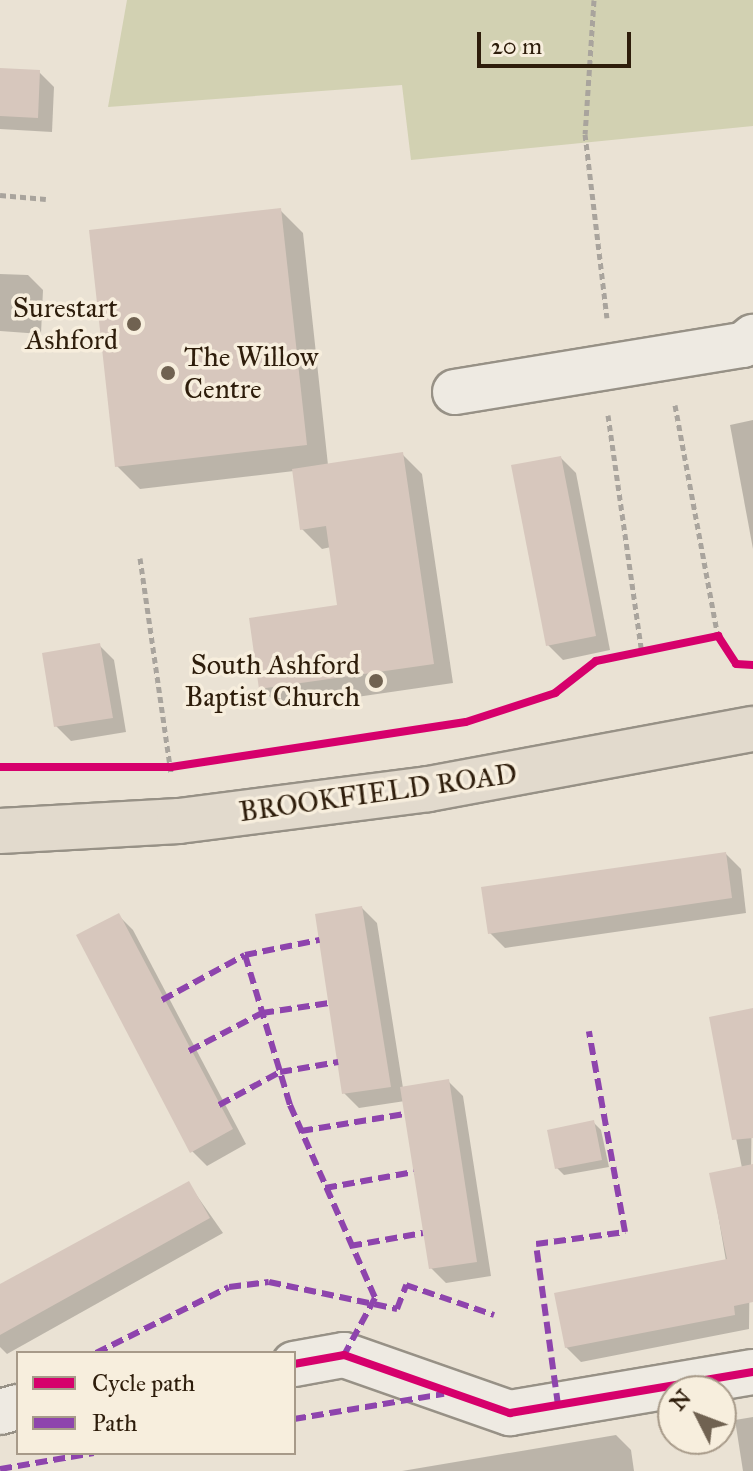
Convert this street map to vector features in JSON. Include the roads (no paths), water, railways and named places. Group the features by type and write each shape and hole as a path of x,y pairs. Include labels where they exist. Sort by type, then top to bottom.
{"main road":[{"name":"BROOKFIELD ROAD","path":"0,831 179,821 428,789 753,729"}],"street":[{"path":"455,392 743,345 753,337"},
{"path":"296,1364 344,1355 510,1413 753,1372"}],"place":[{"name":"Surestart Ashford","path":"134,324"},
{"name":"The Willow Centre","path":"168,373"},
{"name":"South Ashford Baptist Church","path":"376,681"}]}
